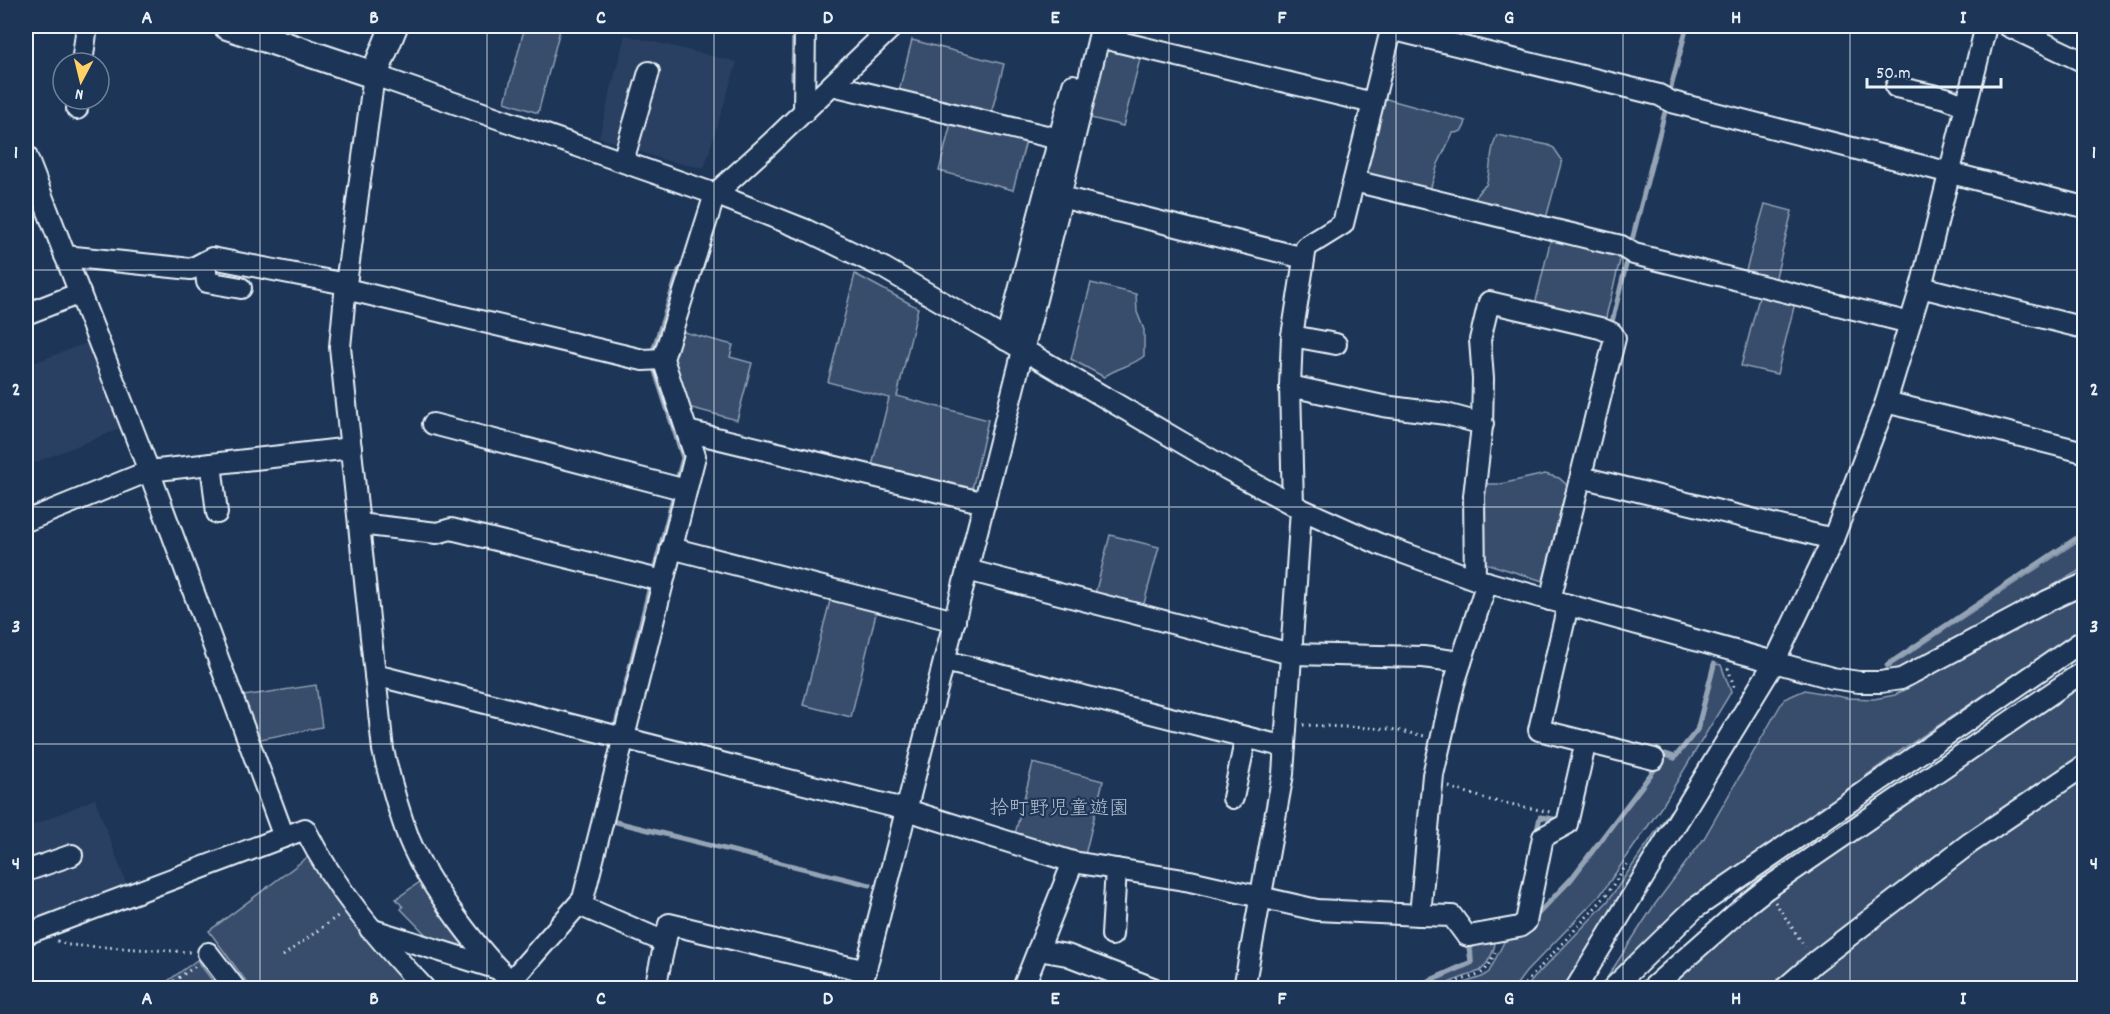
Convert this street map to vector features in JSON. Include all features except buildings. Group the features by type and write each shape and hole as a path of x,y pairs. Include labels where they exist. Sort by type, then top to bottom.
{"main road":[{"path":"227,26 271,32 374,75 394,26"}],"street":[{"path":"84,51 87,26"},
{"path":"804,112 805,26"},
{"path":"509,980 583,899 695,456 663,359 715,194 893,26"},
{"path":"1576,988 1774,663 1833,539 1886,402 1922,287 1986,26"},
{"path":"2008,26 2085,62"},
{"path":"1244,988 1283,774 1285,747 1297,507 1290,386 1292,336 1306,247 1343,224 1391,27 1659,95 1672,102 2085,207"},
{"path":"655,988 669,924 864,980 984,503 1015,345 1099,37 1373,103"},
{"path":"623,161 649,72"},
{"path":"509,980 462,924 427,873 410,841 393,794 383,750 340,347 374,75 715,194 806,230 884,268 1227,470 1297,507 1379,544 1481,581 1774,663 1832,678 1859,682 1901,679 2047,601 2085,584"},
{"path":"832,85 1059,139"},
{"path":"1055,196 1059,139 1073,85"},
{"path":"1896,87 1946,98 1966,106"},
{"path":"26,158 149,471 284,837"},
{"path":"1354,181 1621,246 1634,254 1910,324"},
{"path":"1055,196 1304,258"},
{"path":"66,256 191,269 212,258 346,286 643,360 663,359"},
{"path":"206,262 207,282 241,288"},
{"path":"1922,287 2085,328"},
{"path":"26,314 80,292"},
{"path":"1420,915 1432,782 1454,684 1481,581 1474,496 1483,424 1480,340 1489,302 1600,328 1612,333 1615,338 1581,477 1539,730 1654,759"},
{"path":"1292,336 1336,344"},
{"path":"1290,386 1383,406 1446,414 1483,424"},
{"path":"1886,402 2085,452"},
{"path":"433,424 686,490"},
{"path":"687,431 984,503"},
{"path":"26,521 149,471 351,448"},
{"path":"211,464 217,513"},
{"path":"1581,477 1833,539"},
{"path":"359,524 437,533 451,529 663,581"},
{"path":"671,548 955,621"},
{"path":"968,570 1291,654 1423,657 1461,662"},
{"path":"1613,988 1694,909 2085,640"},
{"path":"945,661 1285,747"},
{"path":"1652,988 1766,889 2085,671"},
{"path":"375,675 907,810 1073,862 1190,881 1317,910 1452,916 1468,936 1519,927 1526,922 1543,837 1568,824 1586,741"},
{"path":"1233,798 1246,737"},
{"path":"1785,988 1815,962 1970,843 2085,766"},
{"path":"32,931 305,829 314,848 370,929 424,988"},
{"path":"26,871 72,855"},
{"path":"1023,988 1073,862"},
{"path":"1112,935 1116,870"},
{"path":"579,905 665,942"},
{"path":"370,929 509,980"},
{"path":"1038,950 1068,956 1153,988"},
{"path":"202,959 235,988"}],"path":[{"path":"1286,724 1390,729 1441,740"},
{"path":"1432,782 1490,800 1569,815"},
{"path":"283,957 344,912"},
{"path":"1783,913 1815,962"},
{"path":"1450,988 1452,984 1482,974 1506,929"},
{"path":"32,931 69,945 202,959"},
{"path":"164,988 202,959"}],"shaded area":[{"path":"625,35 737,62 704,168 664,160 599,137"},
{"path":"94,340 127,426 26,466 26,366"},
{"path":"95,799 128,888 26,928 26,828"}],"green space":[{"path":"525,26 561,26 538,113 505,102"},
{"path":"912,40 1004,64 990,118 898,95"},
{"path":"1102,41 1142,51 1123,126 1083,116"},
{"path":"1383,98 1466,121 1462,130 1453,133 1438,164 1430,190 1363,174"},
{"path":"952,119 1027,137 1013,190 939,171"},
{"path":"1497,135 1548,145 1554,148 1562,160 1545,222 1474,205 1477,194 1486,185"},
{"path":"1765,204 1792,211 1774,285 1744,277"},
{"path":"1552,234 1622,252 1604,325 1534,309"},
{"path":"855,274 918,308 897,396 988,420 971,494 871,470 889,398 828,382"},
{"path":"1091,283 1136,294 1137,312 1144,330 1144,356 1104,377 1071,359"},
{"path":"1761,290 1796,299 1777,374 1741,366"},
{"path":"680,331 733,345 730,357 752,363 737,420 688,407 670,358"},
{"path":"1545,474 1559,478 1567,485 1543,581 1482,562 1483,484 1501,484"},
{"path":"1110,535 1159,547 1142,611 1094,598"},
{"path":"2084,537 2084,568 1921,661 1893,672 1880,673"},
{"path":"832,593 878,605 851,717 803,705"},
{"path":"2084,595 2084,628 1900,751 1692,902 1606,988 1601,987 1653,907 1703,840 1784,699 1805,690 1847,698 1874,699 1895,695"},
{"path":"1716,664 1721,665 1731,692 1664,803 1601,894 1526,972 1514,988 1454,988 1489,972 1508,934 1531,923 1572,881 1666,757 1675,760 1699,730"},
{"path":"2084,677 2084,988 1659,988 1751,905"},
{"path":"316,685 322,727 256,740 237,697"},
{"name":"拾町野児童遊園","path":"1033,763 1103,781 1084,859 1014,838"},
{"path":"1670,811 1674,812 1565,988 1526,988 1608,901"},
{"path":"309,856 375,948 413,988 251,988 209,931"},
{"path":"424,879 482,959 433,942 401,909 403,907 396,899"},
{"path":"1492,939 1495,943 1493,950 1488,962 1480,971 1450,982 1446,988 1419,988 1473,964 1472,942"},
{"path":"197,960 218,988 158,988"}],"waterway":[{"path":"793,79 794,26"},
{"path":"1670,91 1687,26"},
{"path":"1631,244 1667,104"},
{"path":"1611,326 1628,257"},
{"path":"652,354 679,270"},
{"path":"654,368 683,458 677,480"},
{"path":"654,571 674,494"},
{"path":"1887,665 2084,533"},
{"path":"615,728 650,586"},
{"path":"1534,918 1571,879 1666,754 1675,757 1697,730 1714,664"},
{"path":"1536,835 1540,817 1561,820"},
{"path":"612,821 870,885"},
{"path":"1405,988 1417,986 1471,962 1468,942"}]}
